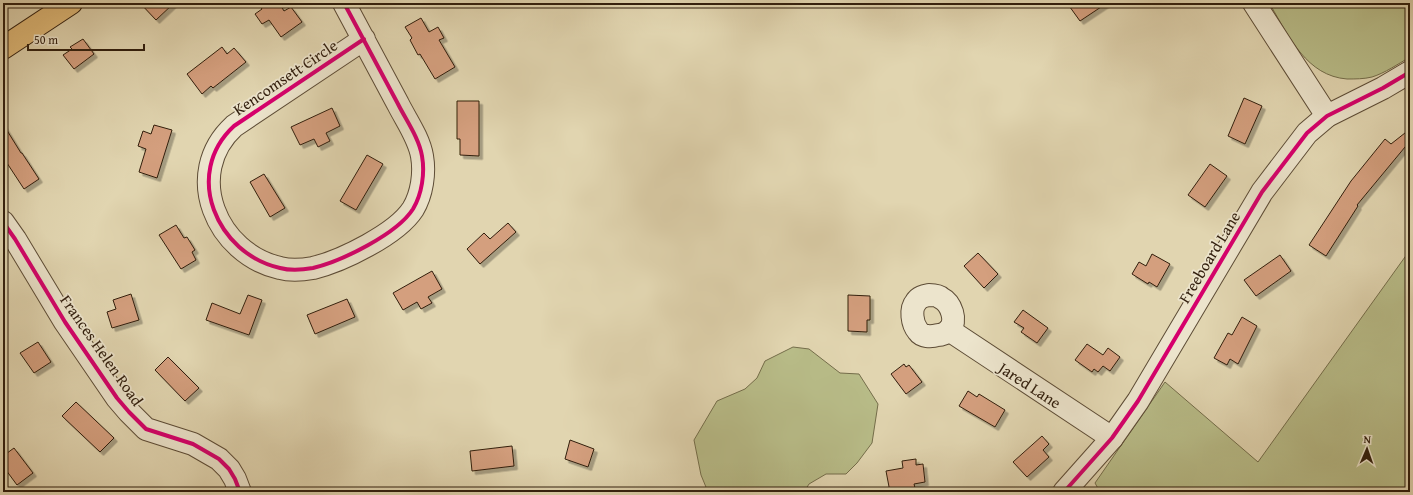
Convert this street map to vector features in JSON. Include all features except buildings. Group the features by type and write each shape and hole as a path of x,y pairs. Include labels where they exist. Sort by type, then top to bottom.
{"main road":[{"path":"3,48 70,3"}],"street":[{"name":"Kencomsett Circle","path":"344,3 364,39 419,145 422,155 422,185 413,209 405,219 382,237 350,254 312,268 296,270 280,268 262,262 248,254 236,244 216,216 209,193 210,166 213,154 225,134 234,126 364,39"},
{"path":"1254,3 1327,116"},
{"name":"Freeboard Lane","path":"1064,492 1112,438 1138,401 1262,192 1307,133 1327,116 1383,88 1410,72"},
{"name":"Frances Helen Road","path":"3,222 9,243 117,398 129,412 146,429 193,444 218,458 229,469 240,492"},
{"name":"Jared Lane","path":"949,330 1112,438"}],"green space":[{"path":"1278,3 1410,3 1410,57 1387,71 1372,77 1363,79 1347,79 1333,76 1321,71 1310,63 1292,42 1271,6"},
{"path":"1410,250 1410,492 1100,492 1095,483 1165,382 1258,462"},
{"path":"793,347 809,349 840,373 859,374 878,404 872,443 857,463 846,474 826,474 809,484 804,492 708,492 701,475 694,440 717,401 745,389 757,378 765,361"}],"cycle path":[{"path":"344,3 358,28 364,40 401,110 412,129 418,143 422,156 423,169 419,197 413,209 395,228 368,245 339,259 313,268 296,270 280,268 258,260 239,247 224,230 214,210 209,188 210,166 218,145 234,126 364,39"},
{"path":"1064,492 1112,438 1138,401 1262,192 1307,133 1327,116 1383,88 1410,72"},
{"path":"3,222 15,239 65,322 117,398 129,412 146,429 193,444 219,459 229,469 240,492"}]}
